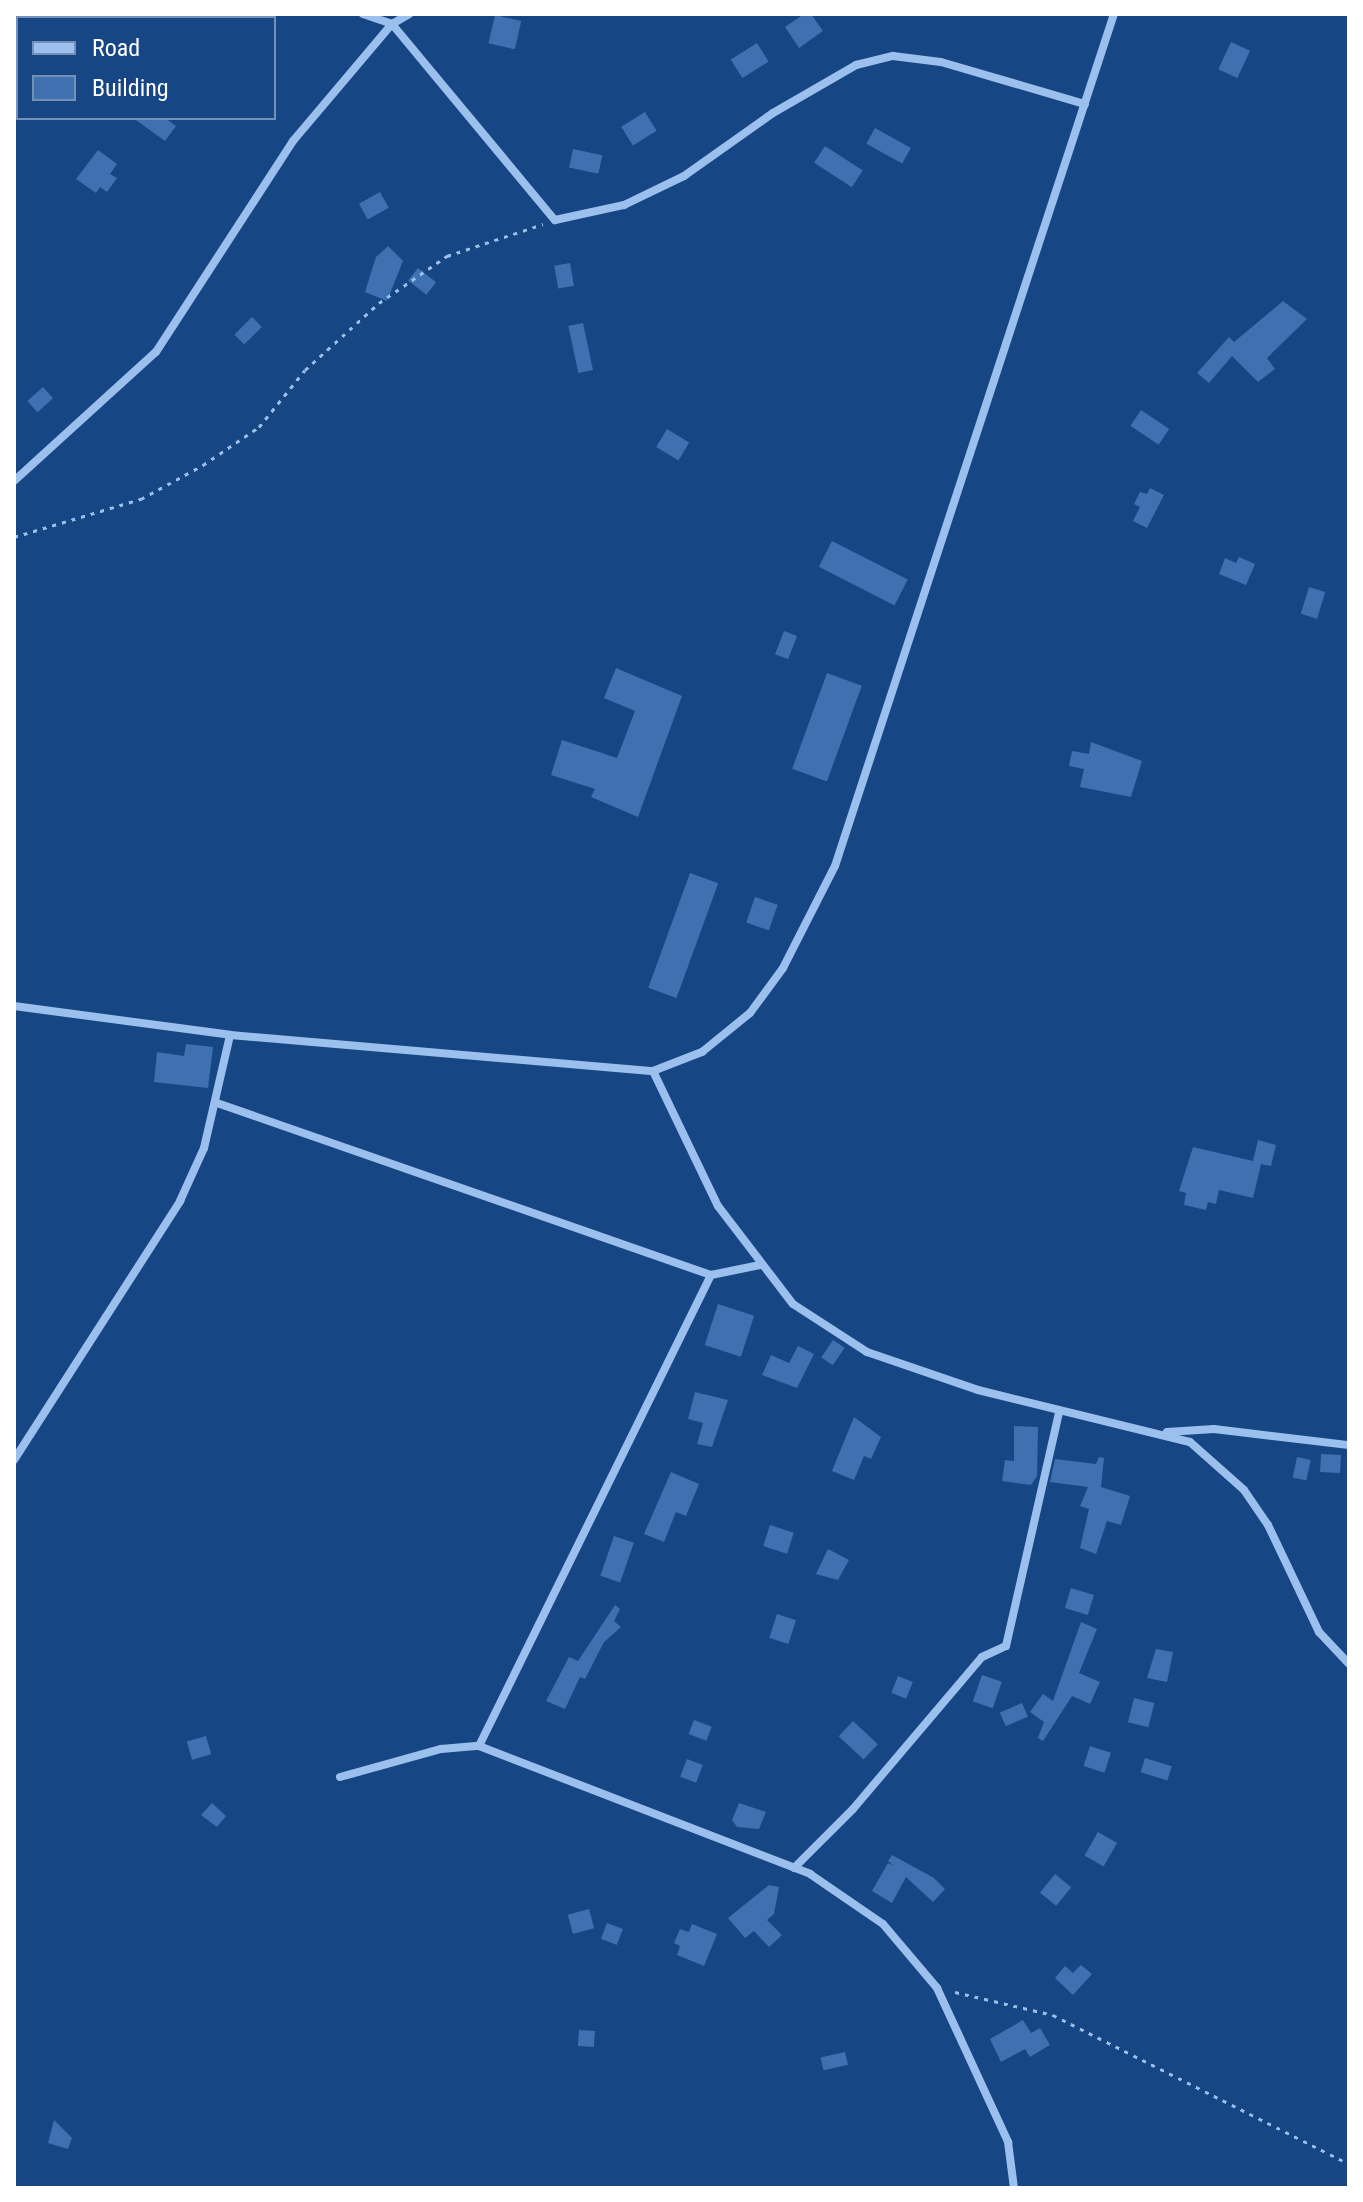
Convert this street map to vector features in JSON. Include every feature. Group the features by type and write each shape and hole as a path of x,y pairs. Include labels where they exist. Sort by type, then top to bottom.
{"street":[{"path":"363,14 392,24 555,220 624,205 684,176 773,113 856,65 893,56 941,62 1085,104"},
{"path":"14,481 156,352 293,141 392,24 409,14"},
{"path":"14,1006 230,1035 653,1071 702,1052 750,1013 783,968 835,866 1114,14"},
{"path":"14,1460 154,1249 204,1148 217,1103 230,1035"},
{"path":"653,1071 718,1206 760,1265 793,1304 867,1352 1059,1412 1164,1433 1214,1429 1349,1445"},
{"path":"217,1103 711,1275 760,1265"},
{"path":"479,1746 711,1275"},
{"path":"794,1868 853,1809 982,1657 1006,1646 1059,1412"},
{"path":"1164,1433 1218,1462 1244,1490 1268,1525 1319,1632 1349,1664"},
{"path":"340,1777 441,1749 479,1746 794,1868 883,1924 937,1988 1008,2142 1014,2188"}],"path":[{"path":"14,537 141,499 203,465 259,427 305,370 390,295 447,256 555,220"},
{"path":"937,1988 1053,2015 1349,2164"}],"building":[{"path":"804,14 811,14 823,31 799,48 785,27"},
{"path":"495,15 521,21 515,49 488,43"},
{"path":"1231,42 1250,51 1237,78 1218,69"},
{"path":"757,43 769,62 742,78 731,59"},
{"path":"645,112 657,131 633,145 621,127"},
{"path":"136,120 168,120 176,126 165,141"},
{"path":"875,128 911,148 902,164 866,144"},
{"path":"825,146 863,171 852,187 814,163"},
{"path":"573,149 602,155 598,174 569,168"},
{"path":"98,150 117,164 110,174 117,178 107,192 100,187 96,193 76,179"},
{"path":"380,192 389,208 368,219 359,204"},
{"path":"388,246 403,261 387,301 365,292 376,257"},
{"path":"570,263 574,286 558,288 554,266"},
{"path":"418,268 436,282 426,295 408,281"},
{"path":"1283,301 1307,319 1267,358 1275,369 1258,382 1232,356 1209,383 1197,373 1229,337 1234,342"},
{"path":"252,317 262,327 244,345 234,335"},
{"path":"583,323 593,370 578,373 568,326"},
{"path":"43,387 53,398 37,412 27,401"},
{"path":"1141,410 1169,429 1159,445 1130,426"},
{"path":"667,429 689,442 678,460 656,447"},
{"path":"1150,488 1164,495 1147,528 1133,521 1140,507 1134,504 1140,492 1147,494"},
{"path":"832,541 908,580 895,605 819,567"},
{"path":"1239,557 1255,564 1246,585 1219,574 1225,558 1236,563"},
{"path":"1309,587 1325,592 1317,619 1301,614"},
{"path":"784,631 797,636 788,659 775,654"},
{"path":"616,668 682,696 638,817 591,797 595,789 551,775 562,740 617,758 635,711 604,698"},
{"path":"827,673 862,686 827,782 792,769"},
{"path":"1091,742 1142,761 1131,797 1080,787 1084,769 1069,766 1072,751 1089,754"},
{"path":"690,873 718,883 676,998 648,988"},
{"path":"755,897 778,905 769,930 746,923"},
{"path":"186,1044 213,1047 208,1088 154,1082 157,1052 184,1056"},
{"path":"1258,1140 1276,1145 1271,1166 1261,1164 1253,1198 1219,1190 1216,1204 1208,1202 1206,1210 1184,1205 1186,1193 1179,1191 1193,1147 1253,1161"},
{"path":"718,1304 754,1316 741,1357 705,1345"},
{"path":"833,1340 845,1348 833,1365 821,1357"},
{"path":"798,1346 814,1354 797,1388 762,1375 771,1355 789,1363"},
{"path":"695,1392 728,1400 712,1447 697,1444 703,1423 688,1419"},
{"path":"854,1417 881,1437 871,1459 864,1456 854,1480 832,1471"},
{"path":"1014,1426 1038,1427 1037,1476 1031,1485 1002,1481 1005,1460 1014,1461"},
{"path":"1321,1454 1341,1455 1340,1473 1320,1472"},
{"path":"1099,1457 1104,1458 1101,1487 1130,1496 1121,1525 1107,1521 1096,1554 1080,1548 1089,1509 1080,1506 1088,1487 1050,1482 1055,1459 1096,1464"},
{"path":"1297,1457 1311,1460 1306,1480 1293,1478"},
{"path":"671,1472 699,1484 686,1516 676,1512 664,1542 644,1534"},
{"path":"770,1525 794,1533 787,1554 763,1546"},
{"path":"614,1536 634,1543 620,1583 600,1576"},
{"path":"828,1549 849,1560 838,1580 816,1574"},
{"path":"1071,1588 1094,1595 1088,1615 1065,1608"},
{"path":"615,1605 620,1609 614,1621 621,1627 604,1642 585,1679 580,1677 565,1709 546,1701 569,1657 578,1661"},
{"path":"777,1614 796,1620 788,1644 769,1638"},
{"path":"1081,1622 1097,1629 1079,1673 1100,1682 1090,1704 1072,1696 1043,1741 1038,1738 1044,1722 1030,1712 1043,1694 1053,1701"},
{"path":"1156,1649 1173,1652 1167,1682 1147,1678"},
{"path":"982,1675 1002,1682 993,1708 973,1701"},
{"path":"898,1676 913,1682 906,1699 891,1693"},
{"path":"1134,1698 1154,1703 1148,1727 1128,1722"},
{"path":"1022,1703 1028,1717 1006,1726 1000,1712"},
{"path":"694,1720 712,1727 706,1741 689,1734"},
{"path":"853,1721 878,1744 864,1760 839,1736"},
{"path":"206,1736 211,1754 192,1760 187,1742"},
{"path":"1090,1746 1111,1753 1104,1773 1084,1766"},
{"path":"1145,1758 1172,1766 1167,1781 1141,1772"},
{"path":"687,1759 703,1765 696,1783 680,1777"},
{"path":"212,1803 226,1816 217,1827 201,1815"},
{"path":"739,1803 766,1812 759,1829 737,1827 732,1820"},
{"path":"1098,1832 1117,1843 1104,1866 1084,1855"},
{"path":"892,1855 934,1878 945,1889 933,1902 906,1877 892,1903 872,1891 888,1863 894,1866 888,1861"},
{"path":"1055,1874 1071,1887 1056,1906 1040,1893"},
{"path":"769,1885 779,1887 774,1914 767,1920 782,1935 769,1947 754,1931 745,1938 728,1918"},
{"path":"589,1909 594,1928 573,1934 568,1915"},
{"path":"607,1923 623,1929 617,1945 601,1939"},
{"path":"692,1924 717,1934 704,1966 677,1955 680,1946 674,1943 680,1929 689,1932"},
{"path":"1081,1965 1092,1974 1073,1995 1055,1978 1065,1966 1073,1973"},
{"path":"1023,2020 1031,2033 1040,2028 1050,2045 1030,2057 1025,2049 1001,2062 990,2039"},
{"path":"579,2030 595,2031 594,2047 578,2046"},
{"path":"845,2052 848,2065 824,2070 821,2058"},
{"path":"54,2120 72,2138 68,2149 48,2143"}]}
